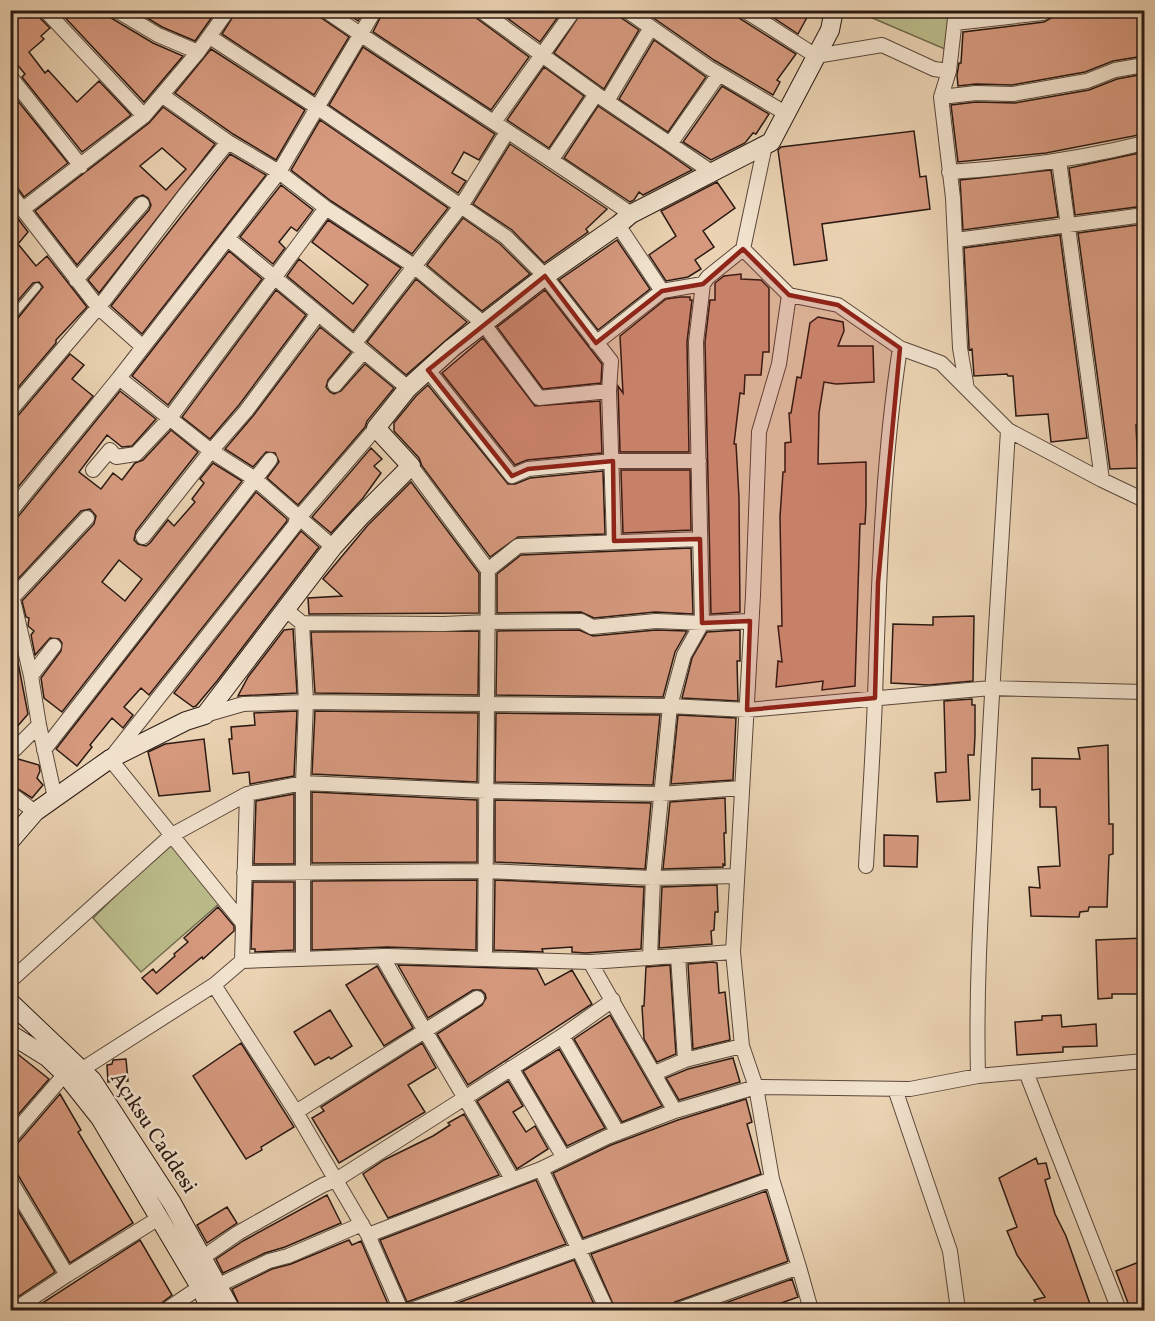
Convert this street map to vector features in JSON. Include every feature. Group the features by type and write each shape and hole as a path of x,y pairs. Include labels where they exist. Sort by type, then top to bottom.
{"street":[{"path":"45,10 144,116"},
{"path":"116,10 158,35 198,52"},
{"path":"23,209 144,116 210,37 228,10"},
{"path":"325,10 507,132 552,159 625,219 662,291"},
{"path":"10,512 119,378 279,172 375,10"},
{"path":"480,10 601,97 713,172"},
{"path":"494,122 574,10"},
{"path":"626,10 650,29 719,74 787,114"},
{"path":"744,10 816,56 882,45 934,69 949,71"},
{"path":"110,759 296,525 299,517 376,429 408,388 483,323 544,276 625,219 771,142 830,30 834,10"},
{"path":"967,389 960,348 953,198 941,98 949,71 956,17 1033,14 1048,10"},
{"path":"552,159 601,97 650,29"},
{"path":"210,37 507,237 544,276 611,361 609,391 614,541"},
{"path":"941,98 976,93 1013,94 1087,81 1115,70 1144,65"},
{"path":"670,144 719,74"},
{"path":"13,80 81,166"},
{"path":"163,96 228,142 279,172 326,208 414,266 483,323 539,398 609,391"},
{"path":"335,385 414,266 461,206 507,132"},
{"path":"10,411 98,307 228,142"},
{"path":"949,172 1012,168 1144,143"},
{"path":"650,958 653,878 670,706 684,655 702,623 696,342 703,284 708,277 743,249 765,145"},
{"path":"1059,160 1102,480"},
{"path":"10,194 98,307 142,347"},
{"path":"76,280 142,204"},
{"path":"93,470 110,450 116,457 135,454 169,419 326,208"},
{"path":"956,240 1144,215"},
{"path":"228,239 408,388"},
{"path":"743,249 789,295 838,305 900,348 941,363 1008,430 1144,500"},
{"path":"596,343 662,291 703,284"},
{"path":"789,295 779,364 759,432 753,595 733,952 742,1046 756,1087 772,1179 811,1311"},
{"path":"142,537 246,411 318,314"},
{"path":"866,866 880,559 891,404 900,348"},
{"path":"428,370 512,476 528,469 613,461 699,461"},
{"path":"119,378 211,451 255,479 333,547"},
{"path":"376,429 411,466 488,570 485,958"},
{"path":"978,1076 977,1011 991,688 1008,430"},
{"path":"44,750 270,460"},
{"path":"206,714 333,547 411,466"},
{"path":"55,798 31,676 14,627 12,592 87,518"},
{"path":"488,570 518,546 700,539"},
{"path":"286,610 302,623 444,624 581,621 592,627 656,621 702,623 750,621"},
{"path":"302,623 306,702 303,783 303,958"},
{"path":"31,676 54,646"},
{"path":"10,842 35,812 110,759 186,721 243,704 486,703 670,706 747,710 991,688 1144,692"},
{"path":"10,754 39,725"},
{"path":"110,759 243,922"},
{"path":"10,981 172,835 247,794 303,783 661,794 741,788"},
{"path":"10,793 35,812"},
{"path":"242,961 247,794"},
{"path":"244,873 485,871 653,878 737,876"},
{"path":"10,1138 73,1072 214,985 242,961 382,956 590,962 733,952"},
{"path":"382,956 424,1032 466,1096 512,1179"},
{"path":"678,956 685,1060"},
{"path":"590,962 675,1111"},
{"path":"214,985 296,1112 365,1229 401,1311"},
{"path":"296,1112 477,998"},
{"path":"202,1257 238,1233 322,1185 336,1180 562,1036 613,1000"},
{"name":"Açıksu Caddesi","path":"10,1002 73,1072 159,1218 209,1286 231,1311"},
{"name":"Açıksu Caddesi","path":"10,1034 73,1072 92,1080 172,1203 202,1257 209,1286 211,1311"},
{"path":"562,1036 618,1133"},
{"path":"655,1073 685,1060 742,1046"},
{"path":"166,1311 209,1286 269,1261 288,1257 541,1169 618,1133 675,1111 756,1087 909,1089 978,1076 1144,1061"},
{"path":"511,1068 564,1158"},
{"path":"1026,1072 1119,1311"},
{"path":"896,1089 950,1251 958,1311"},
{"path":"541,1169 607,1311"},
{"path":"411,1311 772,1179"},
{"path":"10,1180 67,1275"},
{"path":"14,1311 159,1218"},
{"path":"678,1311 799,1267"}],"lane":[{"path":"10,319 36,287"}],"highlighted area":[{"path":"743,249 789,295 838,305 900,348 878,583 875,698 747,710 750,621 702,623 700,539 614,541 613,461 528,469 512,476 428,370 545,276 596,343 662,291 703,284"}],"green space":[{"path":"856,11 952,11 947,50"},
{"path":"170,842 220,903 141,972 93,918"}],"building":[{"path":"14,10 36,10 38,16 50,28 41,36 44,39 29,52 45,73 48,70 77,102 99,81 131,115 82,152 22,77 25,74 10,56 10,23 15,22"},
{"path":"58,10 107,10 111,18 153,43 183,56 144,102"},
{"path":"134,10 217,10 195,41 162,27"},
{"path":"237,10 316,10 320,17 349,37 314,95 222,34"},
{"path":"342,10 364,10 358,21"},
{"path":"384,10 471,10 475,17 529,57 491,110 373,32"},
{"path":"496,10 563,10 540,42"},
{"path":"583,10 617,10 620,17 639,30 604,89 554,53"},
{"path":"642,10 735,10 739,18 796,54 777,80 780,82 773,95 714,60"},
{"path":"762,10 811,10 798,34"},
{"path":"1057,10 1144,10 1144,56 1113,61 1085,72 1012,85 958,86 957,75 959,63 961,63 963,32 1044,22 1053,17"},
{"path":"654,40 706,77 668,132 619,99"},
{"path":"363,47 495,134 479,160 464,152 452,173 466,181 458,193 329,105"},
{"path":"211,49 305,110 276,160 233,134 175,93"},
{"path":"544,67 584,96 549,148 507,120"},
{"path":"1144,74 1144,134 1046,153 958,162 951,105 976,102 1015,103 1089,90 1117,79"},
{"path":"722,86 769,114 756,134 753,133 745,143 711,160 683,142"},
{"path":"13,95 68,163 24,197 17,187 10,184 10,98"},
{"path":"598,106 692,170 643,195 639,192 630,202 564,158"},
{"path":"163,107 215,144 99,293 88,280 149,210 151,205 148,198 143,195 135,198 77,265 35,211 149,123","holes":["162,148 186,169 166,190 140,166"]},
{"path":"320,120 448,208 412,254 331,201 291,170"},
{"path":"914,131 920,177 926,176 930,209 822,224 827,260 794,265 778,150 781,147"},
{"path":"510,144 607,209 586,229 588,232 544,263 512,230 473,204"},
{"path":"1144,152 1144,206 1075,215 1069,168"},
{"path":"230,154 266,175 142,334 111,306"},
{"path":"1051,170 1058,217 963,230 960,180"},
{"path":"717,182 735,208 703,231 714,247 695,260 701,269 688,277 666,281 649,255 676,236 661,211"},
{"path":"281,185 313,210 297,231 291,227 279,242 285,248 273,264 240,237"},
{"path":"10,208 28,232 18,244 36,266 47,256 87,307 56,340 56,343 10,397 10,324 14,323 43,287 39,282 33,283 10,310"},
{"path":"463,218 500,244 530,274 482,311 427,265"},
{"path":"328,220 401,268 353,331 287,276 299,259 353,304 368,285 312,242"},
{"path":"1144,224 1144,424 1136,425 1138,468 1110,469 1078,233"},
{"path":"1060,235 1087,438 1051,442 1048,414 1016,416 1013,376 1007,374 974,376 972,349 969,350 964,248"},
{"path":"617,240 650,289 598,330 559,280"},
{"path":"229,251 262,279 168,405 132,376"},
{"path":"741,274 741,279 761,280 769,288 769,352 763,352 761,375 745,375 744,394 740,393 734,444 736,444 739,498 740,612 711,614 705,342 710,300 715,300 715,283 724,276"},
{"path":"416,279 467,322 406,375 367,342"},
{"path":"276,290 306,315 239,405 210,439 182,417"},
{"path":"545,290 602,364 601,383 543,389 497,327"},
{"path":"690,297 692,300 687,342 689,452 620,452 618,386 623,393 620,336 666,299"},
{"path":"818,317 843,322 844,331 838,346 873,346 874,382 836,384 824,382 819,413 818,464 866,462 866,505 865,524 860,524 855,686 822,690 823,681 776,687 778,661 782,662 778,626 782,626 780,517 783,472 785,472 785,443 791,442 789,413 791,413 797,377 801,378 810,323"},
{"path":"320,327 351,352 328,380 326,387 330,392 334,394 341,391 365,364 394,388 367,421 365,427 298,505 267,478 279,462 275,453 266,452 253,467 225,449 253,416"},
{"path":"483,338 535,406 600,401 602,453 527,460 515,465 442,373"},
{"path":"70,354 84,365 72,379 93,396 10,497 10,420 17,417"},
{"path":"428,385 508,484 515,484 530,478 603,471 605,534 518,537 490,557 422,466 419,458 394,431 394,423"},
{"path":"120,391 156,419 132,446 122,447 107,435 79,472 101,489 113,473 122,480 135,463 143,460 171,430 198,452 136,531 134,540 138,544 146,546 150,543 168,520 174,526 195,502 192,499 204,483 200,479 213,463 242,481 62,712 44,698 41,678 61,651 62,643 59,639 50,638 35,655 31,635 34,631 28,626 29,618 26,617 22,601 94,524 96,516 90,509 81,511 18,579 10,570 10,521 17,518","holes":["119,560 142,579 125,601 102,582"]},
{"path":"371,448 382,459 374,466 381,473 363,498 331,533 312,517"},
{"path":"621,470 690,470 691,530 623,533"},
{"path":"411,482 479,573 479,613 309,614 308,598 342,596 323,579 368,525"},
{"path":"256,492 287,521 149,695 141,688 124,707 133,715 123,728 112,718 90,745 92,747 77,766 56,749"},
{"path":"301,531 319,547 217,681 193,707 174,693"},
{"path":"691,548 693,614 655,612 594,618 581,612 497,613 497,574 521,555"},
{"path":"974,616 973,681 929,685 891,683 893,624 933,625 933,617"},
{"path":"293,629 297,693 238,696 248,677 284,630"},
{"path":"579,630 593,636 656,630 687,631 675,652 663,697 496,695 497,631"},
{"path":"740,630 740,661 737,661 738,701 682,698 692,658 707,632"},
{"path":"479,631 478,695 315,693 311,632"},
{"path":"10,644 15,647 28,714 10,735"},
{"path":"972,699 972,705 975,705 975,735 974,755 968,755 970,800 937,802 935,773 946,772 944,701"},
{"path":"297,711 294,776 250,784 249,772 233,774 229,739 232,739 231,727 255,725 254,713"},
{"path":"315,711 478,713 477,782 312,774"},
{"path":"496,713 660,715 653,785 495,782"},
{"path":"678,715 736,718 733,780 671,784"},
{"path":"204,739 210,791 159,796 148,752 165,744"},
{"path":"1108,745 1109,824 1113,824 1113,854 1109,855 1107,907 1089,907 1088,911 1080,912 1079,917 1031,916 1029,887 1040,888 1038,867 1060,866 1056,807 1040,807 1040,789 1032,790 1032,758 1080,759 1078,748"},
{"path":"18,759 39,765 40,771 37,778 43,785 32,798 10,784 10,763"},
{"path":"312,792 477,800 477,862 312,863"},
{"path":"294,794 294,864 254,864 256,801"},
{"path":"725,798 725,865 723,864 723,867 663,869 670,802"},
{"path":"495,800 651,803 645,869 495,862"},
{"path":"884,835 918,836 917,867 884,866"},
{"path":"477,880 476,950 387,947 312,950 312,881"},
{"path":"495,880 644,887 641,949 585,953 572,952 572,947 542,949 543,952 494,950"},
{"path":"253,882 294,882 294,950 255,952 255,949 251,949"},
{"path":"717,885 718,912 715,912 714,930 711,931 712,944 659,948 662,887"},
{"path":"218,907 234,926 234,931 203,959 202,957 157,994 142,978 153,969 156,973 175,956 174,954 188,942 184,938"},
{"path":"1144,938 1144,994 1112,994 1112,998 1098,999 1096,940"},
{"path":"717,963 719,993 725,992 730,1040 693,1049 688,964"},
{"path":"398,965 537,969 545,985 572,970 592,1004 468,1085 437,1034 482,1005 486,998 485,994 481,990 473,990 428,1018"},
{"path":"670,965 676,1054 657,1062 644,1039 642,1006 644,1006 646,967"},
{"path":"377,966 413,1028 384,1046 346,985"},
{"path":"330,1010 352,1046 331,1059 329,1057 315,1065 294,1032"},
{"path":"610,1015 662,1106 622,1122 574,1039"},
{"path":"1061,1015 1062,1027 1096,1024 1097,1046 1063,1047 1063,1052 1017,1055 1015,1022 1042,1020 1042,1016"},
{"path":"241,1043 294,1127 246,1159 193,1076"},
{"path":"422,1043 436,1068 408,1085 425,1112 339,1163 312,1118 324,1111 321,1107"},
{"path":"10,1048 49,1079 10,1124"},
{"path":"559,1049 605,1128 567,1146 523,1071"},
{"path":"733,1058 740,1082 679,1100 666,1078 688,1069"},
{"path":"126,1059 128,1081 108,1082 107,1065 112,1064 113,1060"},
{"path":"508,1081 523,1106 513,1112 526,1132 535,1126 548,1149 517,1169 477,1101"},
{"path":"60,1094 81,1130 78,1132 133,1223 70,1263 18,1175 10,1170 10,1147 17,1144"},
{"path":"746,1099 752,1122 747,1124 761,1174 583,1238 553,1173 611,1145 678,1120"},
{"path":"464,1114 499,1175 388,1218 363,1174 384,1160 433,1136 450,1125 448,1123"},
{"path":"1036,1158 1038,1164 1046,1163 1050,1178 1045,1180 1055,1214 1066,1236 1090,1304 1085,1306 1087,1311 1040,1311 1034,1300 1045,1297 1017,1255 1007,1231 1017,1227 999,1178"},
{"path":"536,1180 566,1244 407,1302 380,1240"},
{"path":"766,1191 788,1261 675,1302 669,1311 616,1311 591,1254"},
{"path":"327,1195 341,1223 265,1253 223,1273 216,1259 243,1241"},
{"path":"12,1201 55,1272 10,1302 10,1202"},
{"path":"227,1207 237,1223 207,1243 197,1225"},
{"path":"140,1240 172,1295 150,1311 30,1311"},
{"path":"349,1240 352,1245 361,1241 391,1311 242,1311 232,1289 272,1269 291,1264"},
{"path":"574,1260 597,1311 436,1311"},
{"path":"1144,1260 1144,1311 1131,1311 1116,1271"},
{"path":"792,1279 798,1297 759,1311 703,1311"}]}
